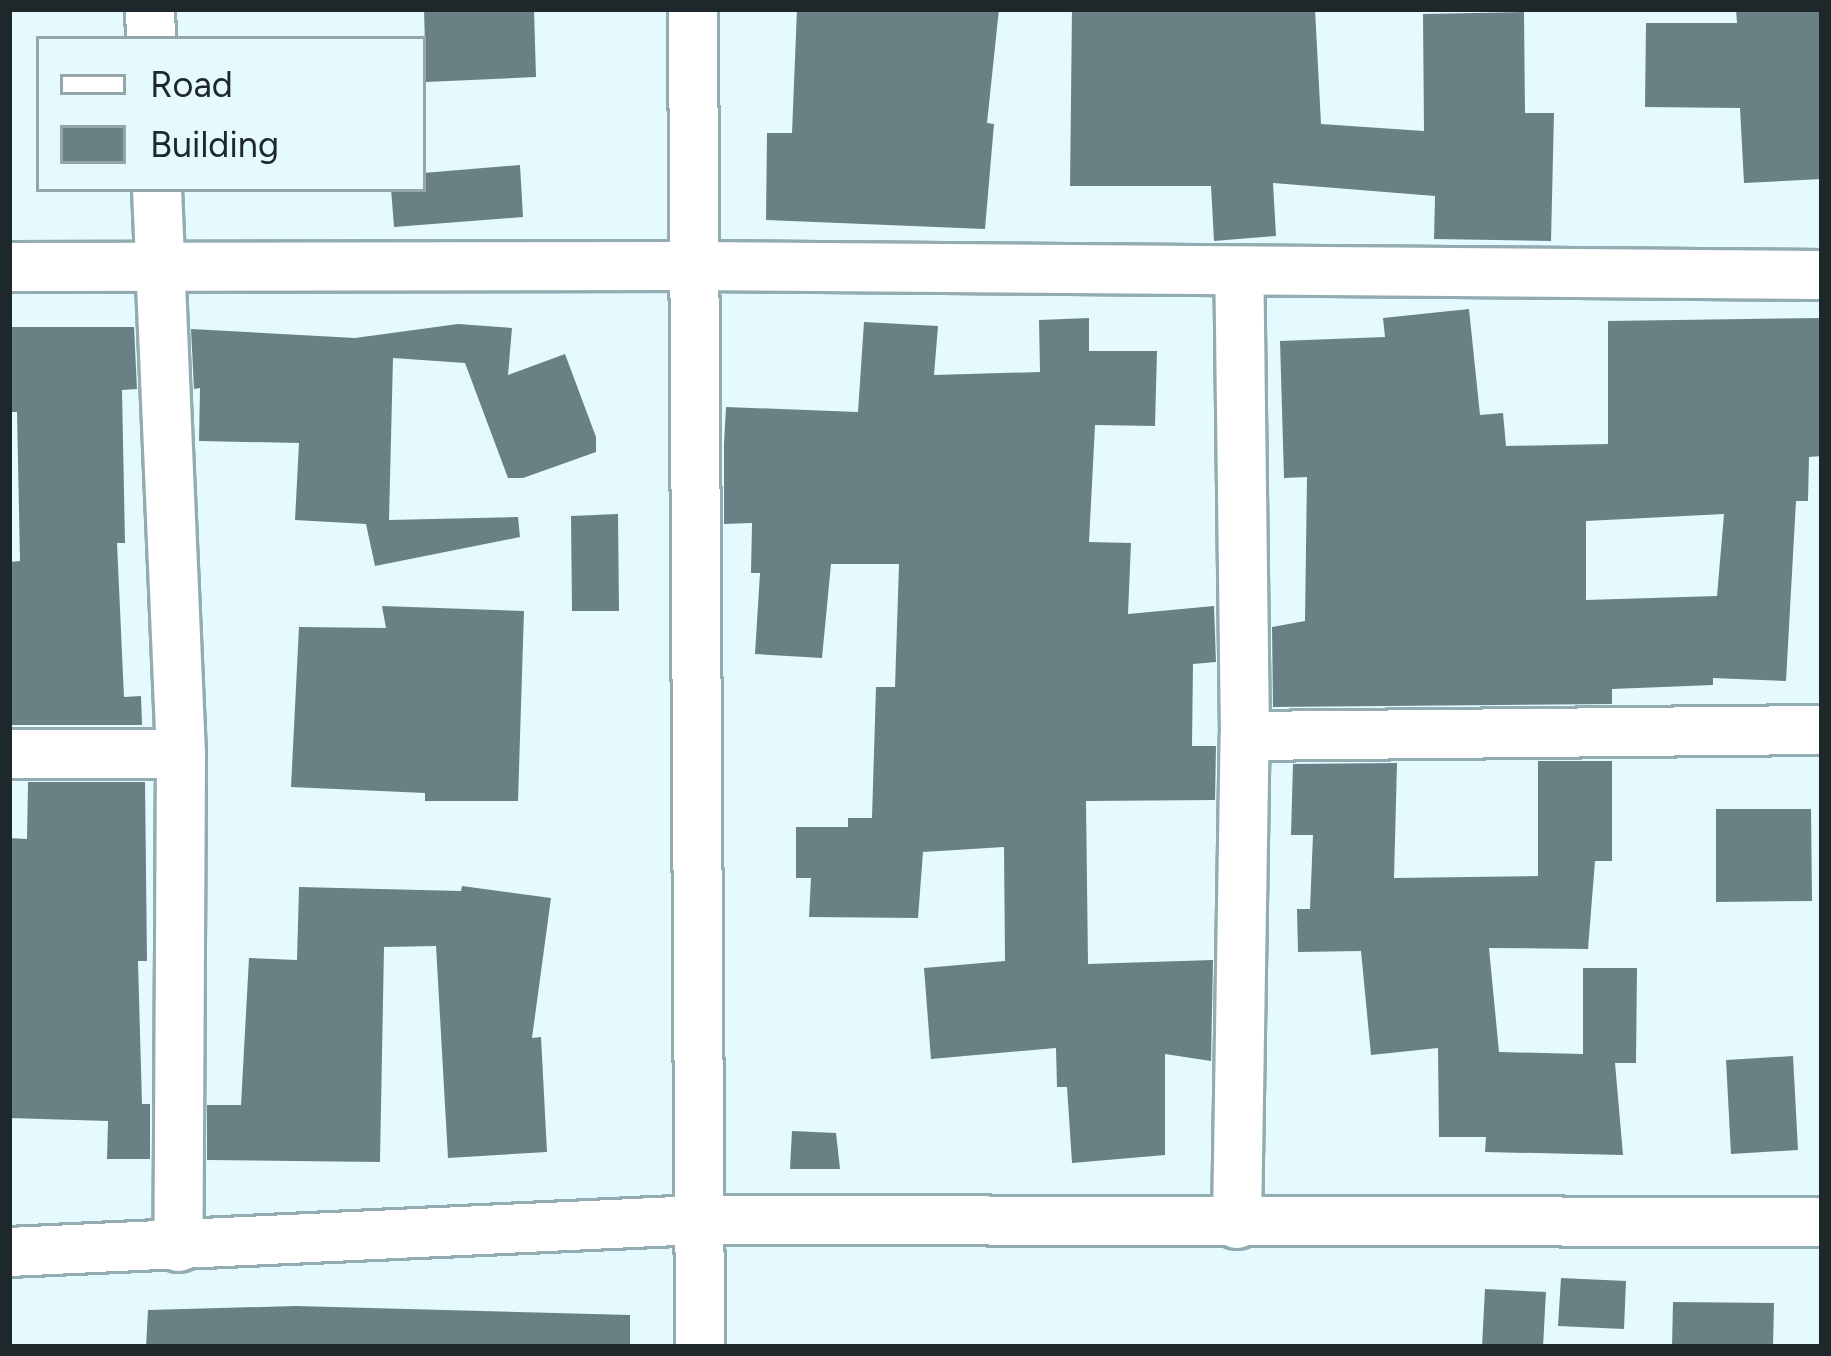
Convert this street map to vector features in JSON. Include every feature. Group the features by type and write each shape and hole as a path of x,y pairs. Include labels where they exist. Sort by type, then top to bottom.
{"street":[{"path":"693,9 700,1347"},
{"path":"157,192 181,754 178,1247"},
{"path":"9,267 694,266 1822,275"},
{"path":"1238,1224 1245,736 1239,273"},
{"path":"1245,736 1822,730"},
{"path":"9,754 181,754"},
{"path":"9,1252 699,1220 1822,1222"}],"building":[{"path":"424,9 534,9 536,77 426,82"},
{"path":"797,9 999,9 987,123 994,124 985,229 766,220 767,133 792,133"},
{"path":"1072,9 1315,9 1321,124 1424,131 1423,14 1524,12 1525,113 1554,113 1551,241 1434,239 1435,196 1273,183 1276,236 1214,241 1211,186 1070,186"},
{"path":"1736,9 1822,9 1822,179 1744,183 1740,108 1645,107 1646,23 1737,23"},
{"path":"520,165 523,217 394,227 391,192 426,192 426,173"},
{"path":"1469,309 1480,415 1503,413 1506,446 1608,444 1608,321 1822,318 1822,456 1809,457 1808,501 1796,501 1786,681 1713,678 1713,685 1612,689 1612,704 1273,707 1272,627 1305,621 1307,477 1284,478 1280,341 1385,337 1383,318","holes":["1724,514 1717,596 1586,600 1586,521"]},
{"path":"1089,318 1089,351 1157,351 1155,426 1095,425 1089,542 1131,543 1128,614 1214,606 1216,662 1193,664 1192,746 1216,746 1215,800 1086,801 1088,964 1213,960 1211,1061 1165,1054 1165,1155 1072,1163 1067,1087 1057,1087 1056,1048 931,1059 924,968 1005,961 1004,847 923,852 918,918 809,917 811,878 796,878 796,827 848,827 848,818 872,818 876,687 895,687 899,564 831,564 822,658 755,654 760,573 751,573 752,523 724,524 724,444 726,407 858,412 864,322 938,326 934,375 1040,372 1039,320"},
{"path":"458,324 512,328 508,375 565,354 596,437 596,452 523,478 508,478 465,363 393,358 389,520 518,517 520,537 375,566 366,524 295,520 299,443 199,441 200,388 194,389 191,329 355,338"},
{"path":"9,327 134,327 137,389 122,390 125,543 117,543 124,697 141,696 142,725 9,725 9,562 20,561 17,412 9,412"},
{"path":"618,514 619,611 572,611 571,516"},
{"path":"382,606 524,611 518,801 425,801 425,793 291,787 299,627 386,628"},
{"path":"1538,761 1612,761 1612,861 1595,861 1588,949 1489,948 1499,1052 1583,1054 1583,968 1637,968 1636,1063 1615,1063 1623,1155 1485,1152 1486,1137 1439,1137 1438,1048 1371,1055 1361,951 1298,952 1297,909 1310,909 1313,835 1291,835 1293,764 1397,763 1394,878 1538,876"},
{"path":"28,782 145,782 147,961 138,961 142,1104 150,1104 150,1159 107,1159 108,1121 9,1118 9,838 27,839"},
{"path":"1716,809 1811,809 1812,901 1716,902"},
{"path":"462,886 551,898 532,1038 541,1037 547,1152 448,1158 436,946 384,947 380,1162 207,1160 207,1105 241,1105 249,958 297,960 299,887 461,891"},
{"path":"1793,1056 1798,1150 1731,1154 1726,1060"},
{"path":"792,1131 836,1133 840,1169 790,1169"},
{"path":"1561,1278 1626,1281 1624,1329 1558,1326"},
{"path":"1485,1289 1546,1292 1543,1347 1482,1347"},
{"path":"1673,1302 1774,1303 1773,1347 1672,1347"},
{"path":"296,1306 630,1315 630,1347 146,1347 148,1310"}]}
